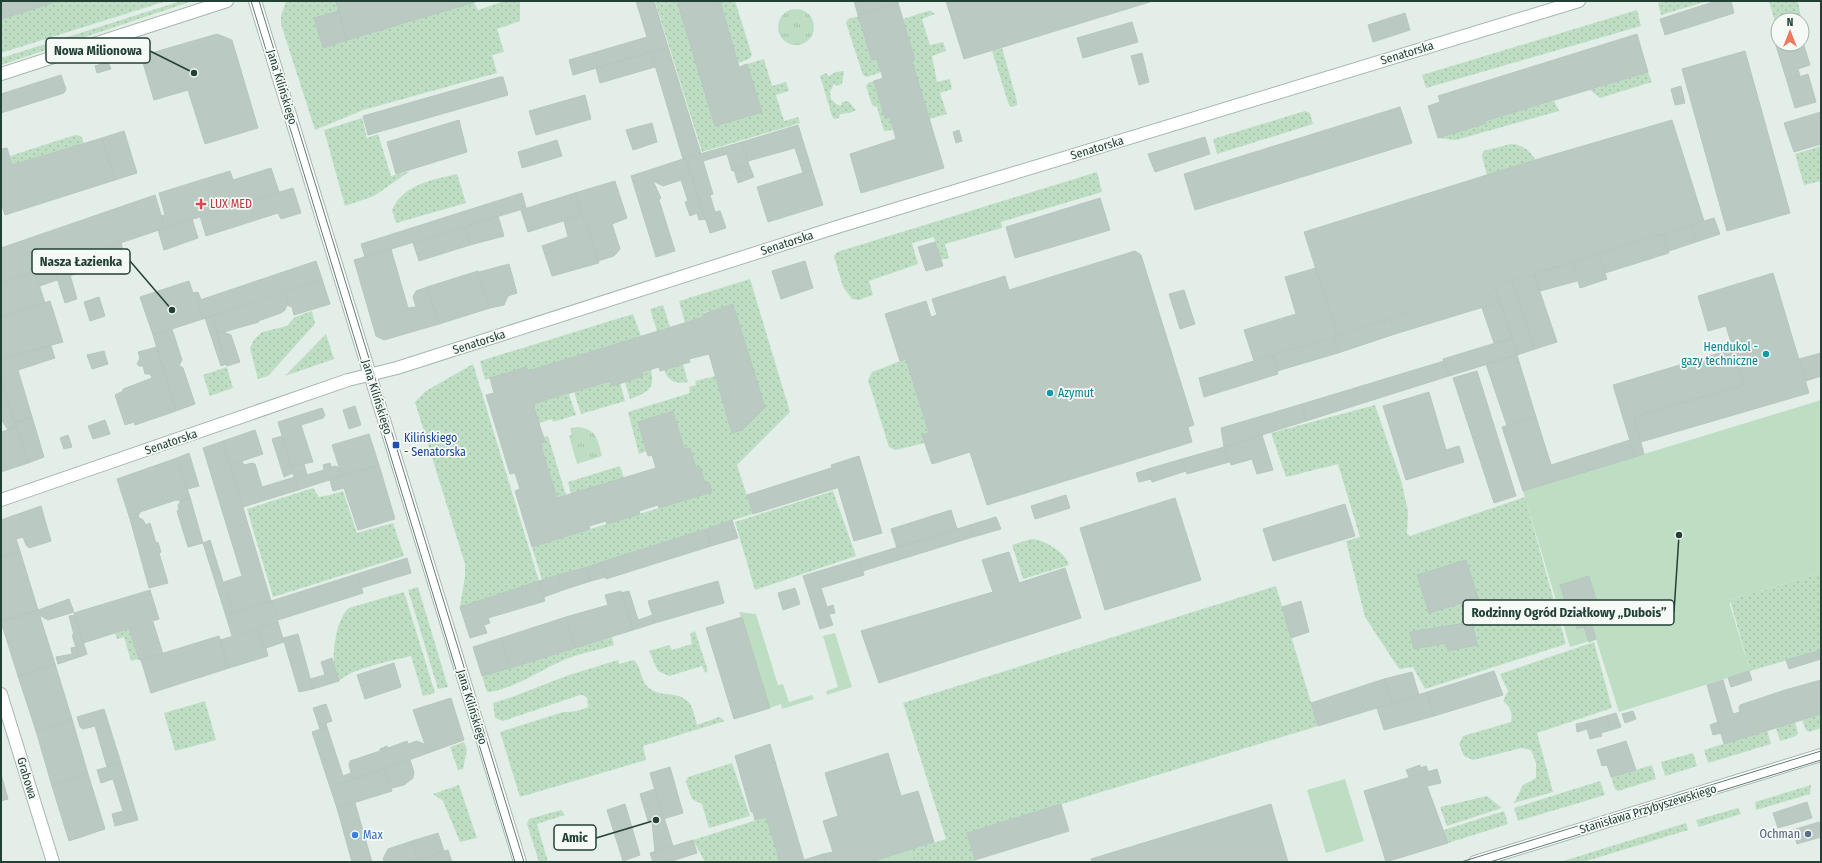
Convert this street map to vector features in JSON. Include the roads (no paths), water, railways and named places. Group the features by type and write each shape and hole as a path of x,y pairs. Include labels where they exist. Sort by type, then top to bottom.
{"street":[{"path":"1,74 227,1"},
{"name":"Jana Kilińskiego","path":"255,1 520,862"},
{"name":"Senatorska","path":"1,500 348,380 397,368 837,226 1579,1"},
{"name":"Grabowa","path":"1,694 53,862"},
{"name":"Stanisława Przybyszewskiego","path":"1475,862 1821,756"}],"tram line":[{"path":"251,1 515,862"},
{"path":"259,1 524,862"},
{"path":"1461,862 1821,751"},
{"path":"1490,862 1821,760"}],"place":[{"name":"Nowa Milionowa","path":"194,73"},
{"name":"LUX MED","path":"201,204"},
{"name":"Nasza Łazienka","path":"172,310"},
{"name":"Hendukol - gazy techniczne","path":"1766,354"},
{"name":"Azymut","path":"1050,393"},
{"name":"Kilińskiego - Senatorska","path":"396,445"},
{"name":"Rodzinny Ogród Działkowy „Dubois”","path":"1679,535"},
{"name":"Amic","path":"656,820"},
{"name":"Ochman","path":"1808,834"},
{"name":"Max","path":"355,835"}]}
